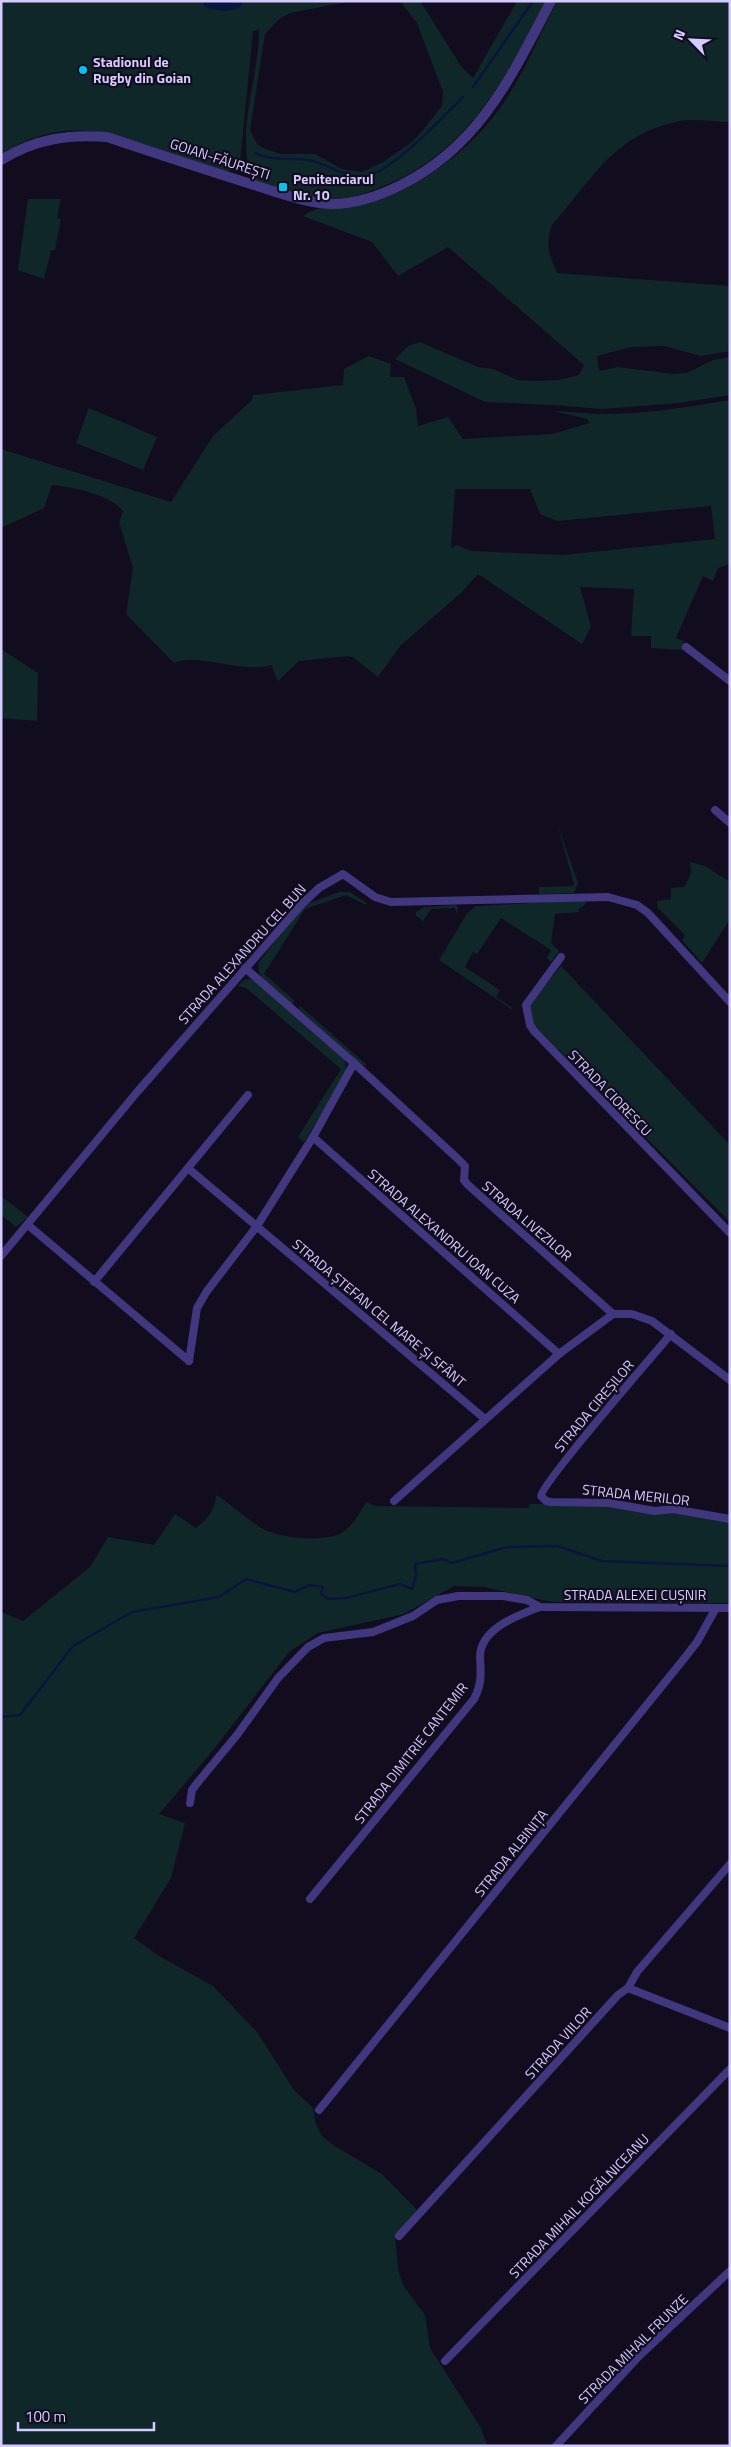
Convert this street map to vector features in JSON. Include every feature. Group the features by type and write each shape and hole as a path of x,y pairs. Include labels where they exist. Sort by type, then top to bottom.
{"street":[{"name":"GOIAN-FĂUREȘTI","path":"1,160 14,152 50,138 83,135 107,137 290,196 331,204 364,200 384,194 414,179 444,158 475,129 512,75 551,1"},
{"path":"686,647 730,682"},
{"path":"715,810 730,823"},
{"name":"STRADA ALEXANDRU CEL BUN","path":"1,1256 138,1091 302,904 318,888 343,874 375,897 391,902 586,896 623,900 637,905 648,913 730,1002"},
{"name":"STRADA CIORESCU","path":"561,957 529,998 526,1005 530,1025 730,1233"},
{"name":"STRADA LIVEZILOR","path":"245,968 354,1063 465,1166 464,1180 467,1184 613,1314"},
{"path":"28,1225 189,1361 198,1308 207,1291 256,1226 313,1137 354,1063"},
{"path":"94,1282 248,1095"},
{"name":"STRADA ALEXANDRU IOAN CUZA","path":"313,1137 559,1354"},
{"name":"STRADA ȘTEFAN CEL MARE ȘI SFÂNT","path":"189,1168 485,1419"},
{"path":"394,1501 559,1354 613,1314 641,1315 670,1334 730,1380"},
{"name":"STRADA CIREȘILOR","path":"541,1496 543,1489 564,1462 670,1334"},
{"name":"STRADA MERILOR","path":"541,1496 546,1501 551,1502 609,1503 655,1510 673,1509 730,1519"},
{"path":"190,1803 192,1790 237,1736 278,1678 308,1647 324,1638 373,1632 413,1616 437,1600 458,1596 503,1596 526,1600 540,1607"},
{"name":"STRADA ALEXEI CUȘNIR","path":"540,1607 730,1608"},
{"name":"STRADA DIMITRIE CANTEMIR","path":"310,1899 474,1699 481,1681 481,1651 489,1635 513,1617 540,1607"},
{"name":"STRADA ALBINIȚA","path":"319,2110 683,1660 705,1630 716,1608"},
{"name":"STRADA VIILOR","path":"399,2236 618,1994 628,1988 637,1972 730,1864"},
{"path":"628,1988 730,2028"},
{"name":"STRADA MIHAIL KOGĂLNICEANU","path":"445,2361 730,2069"},
{"name":"STRADA MIHAIL FRUNZE","path":"556,2446 639,2356 730,2271"}],"green space":[{"path":"1,1 352,1 290,13 279,19 265,34 250,130 257,144 263,148 280,154 315,154 342,169 362,172 383,162 412,142 442,106 443,92 417,23 400,1 420,1 461,66 473,78 517,1 546,1 501,82 465,129 443,150 419,168 391,183 356,196 332,199 297,194 252,179 247,161 246,142 259,30 253,31 240,162 232,171 226,171 132,140 94,132 59,132 40,136 21,143 1,154"},
{"path":"557,1 730,1 730,122 686,120 657,128 637,137 621,148 593,175 552,225 548,244 557,273 730,286 730,351 701,356 664,346 631,347 597,356 599,371 618,367 674,374 687,373 713,360 730,357 730,395 679,403 602,409 485,402 395,359 408,346 420,342 478,367 493,369 517,380 559,380 579,375 584,365 448,247 398,276 372,242 303,216 322,208 366,203 387,197 423,179 457,154 499,110 517,82"},
{"path":"28,199 61,199 57,218 61,219 55,250 51,250 44,279 18,270"},
{"path":"369,356 391,364 390,377 404,377 416,409 418,426 448,417 463,439 552,434 590,423 587,419 553,411 619,414 682,408 730,400 730,564 718,568 713,581 703,576 676,638 684,641 683,650 651,648 651,636 631,636 634,589 580,587 591,627 582,644 478,574 461,593 400,646 378,677 354,658 348,656 299,661 278,681 271,665 246,667 194,660 183,660 174,663 126,614 133,568 119,522 123,511 117,505 90,492 52,485 44,508 1,528 1,449 171,502 213,436 252,400 253,395 343,385 344,369","holes":["455,489 530,489 540,514 557,521 711,506 715,539 563,555 471,551 457,545 451,548"]},
{"path":"89,408 157,437 143,470 76,443"},
{"path":"1,649 38,673 37,721 1,718"},
{"path":"558,826 578,883 574,893 539,894 539,887 572,886 574,884"},
{"path":"690,862 705,866 730,882 730,919 702,963 682,940 685,935 657,907 657,901 671,899 671,888 684,887 691,874"},
{"path":"339,892 350,892 367,903 366,905 346,895 305,909 264,974 295,1001 292,1004 264,981 258,969 259,962 299,911 310,903"},
{"path":"586,900 586,904 578,910 580,912 555,914 551,943 559,951 551,962 547,958 551,950 501,918 477,954 473,952 465,967 500,990 496,997 513,1008 511,1009 439,960 468,912 476,906"},
{"path":"455,905 458,907 457,914 455,908 431,909 423,921 416,916 416,912 424,907"},
{"path":"561,966 730,1145 730,1222 533,1024 529,1005"},
{"path":"250,979 256,982 344,1057 346,1068 344,1077 304,1142 298,1137 341,1069 246,988 238,986 244,980"},
{"path":"300,1006 367,1065 362,1065 299,1009"},
{"path":"1,1196 28,1217 16,1227 1,1215"},
{"path":"216,1495 263,1529 280,1535 301,1538 322,1538 339,1534 358,1516 366,1502 376,1506 528,1508 530,1504 579,1504 668,1512 730,1523 730,1603 552,1602 484,1587 454,1586 404,1614 318,1633 289,1652 214,1749 159,1814 185,1823 171,1878 134,1938 159,1956 213,1986 257,2032 294,2090 313,2108 316,2124 322,2136 333,2145 382,2174 417,2210 395,2235 398,2269 403,2285 425,2315 430,2348 481,2428 487,2446 1,2446 1,1612 23,1621 90,1567 108,1537 154,1545 175,1514 196,1528 210,1513 216,1500"}],"waterway":[{"path":"211,1 227,3 235,1"},
{"path":"473,87 533,1"},
{"path":"255,153 281,159 308,160 348,175 362,177 386,167 400,156 430,130 463,97"},
{"path":"1,1717 20,1715 73,1646 132,1612 219,1597 246,1579 295,1592 310,1585 323,1587 321,1594 329,1599 346,1598 400,1584 412,1589 416,1576 415,1564 442,1559 452,1563 507,1547 557,1546 602,1561 730,1566"}],"place":[{"name":"Stadionul de Rugby din Goian","path":"83,70"},
{"name":"Penitenciarul Nr. 10","path":"283,187"}]}
